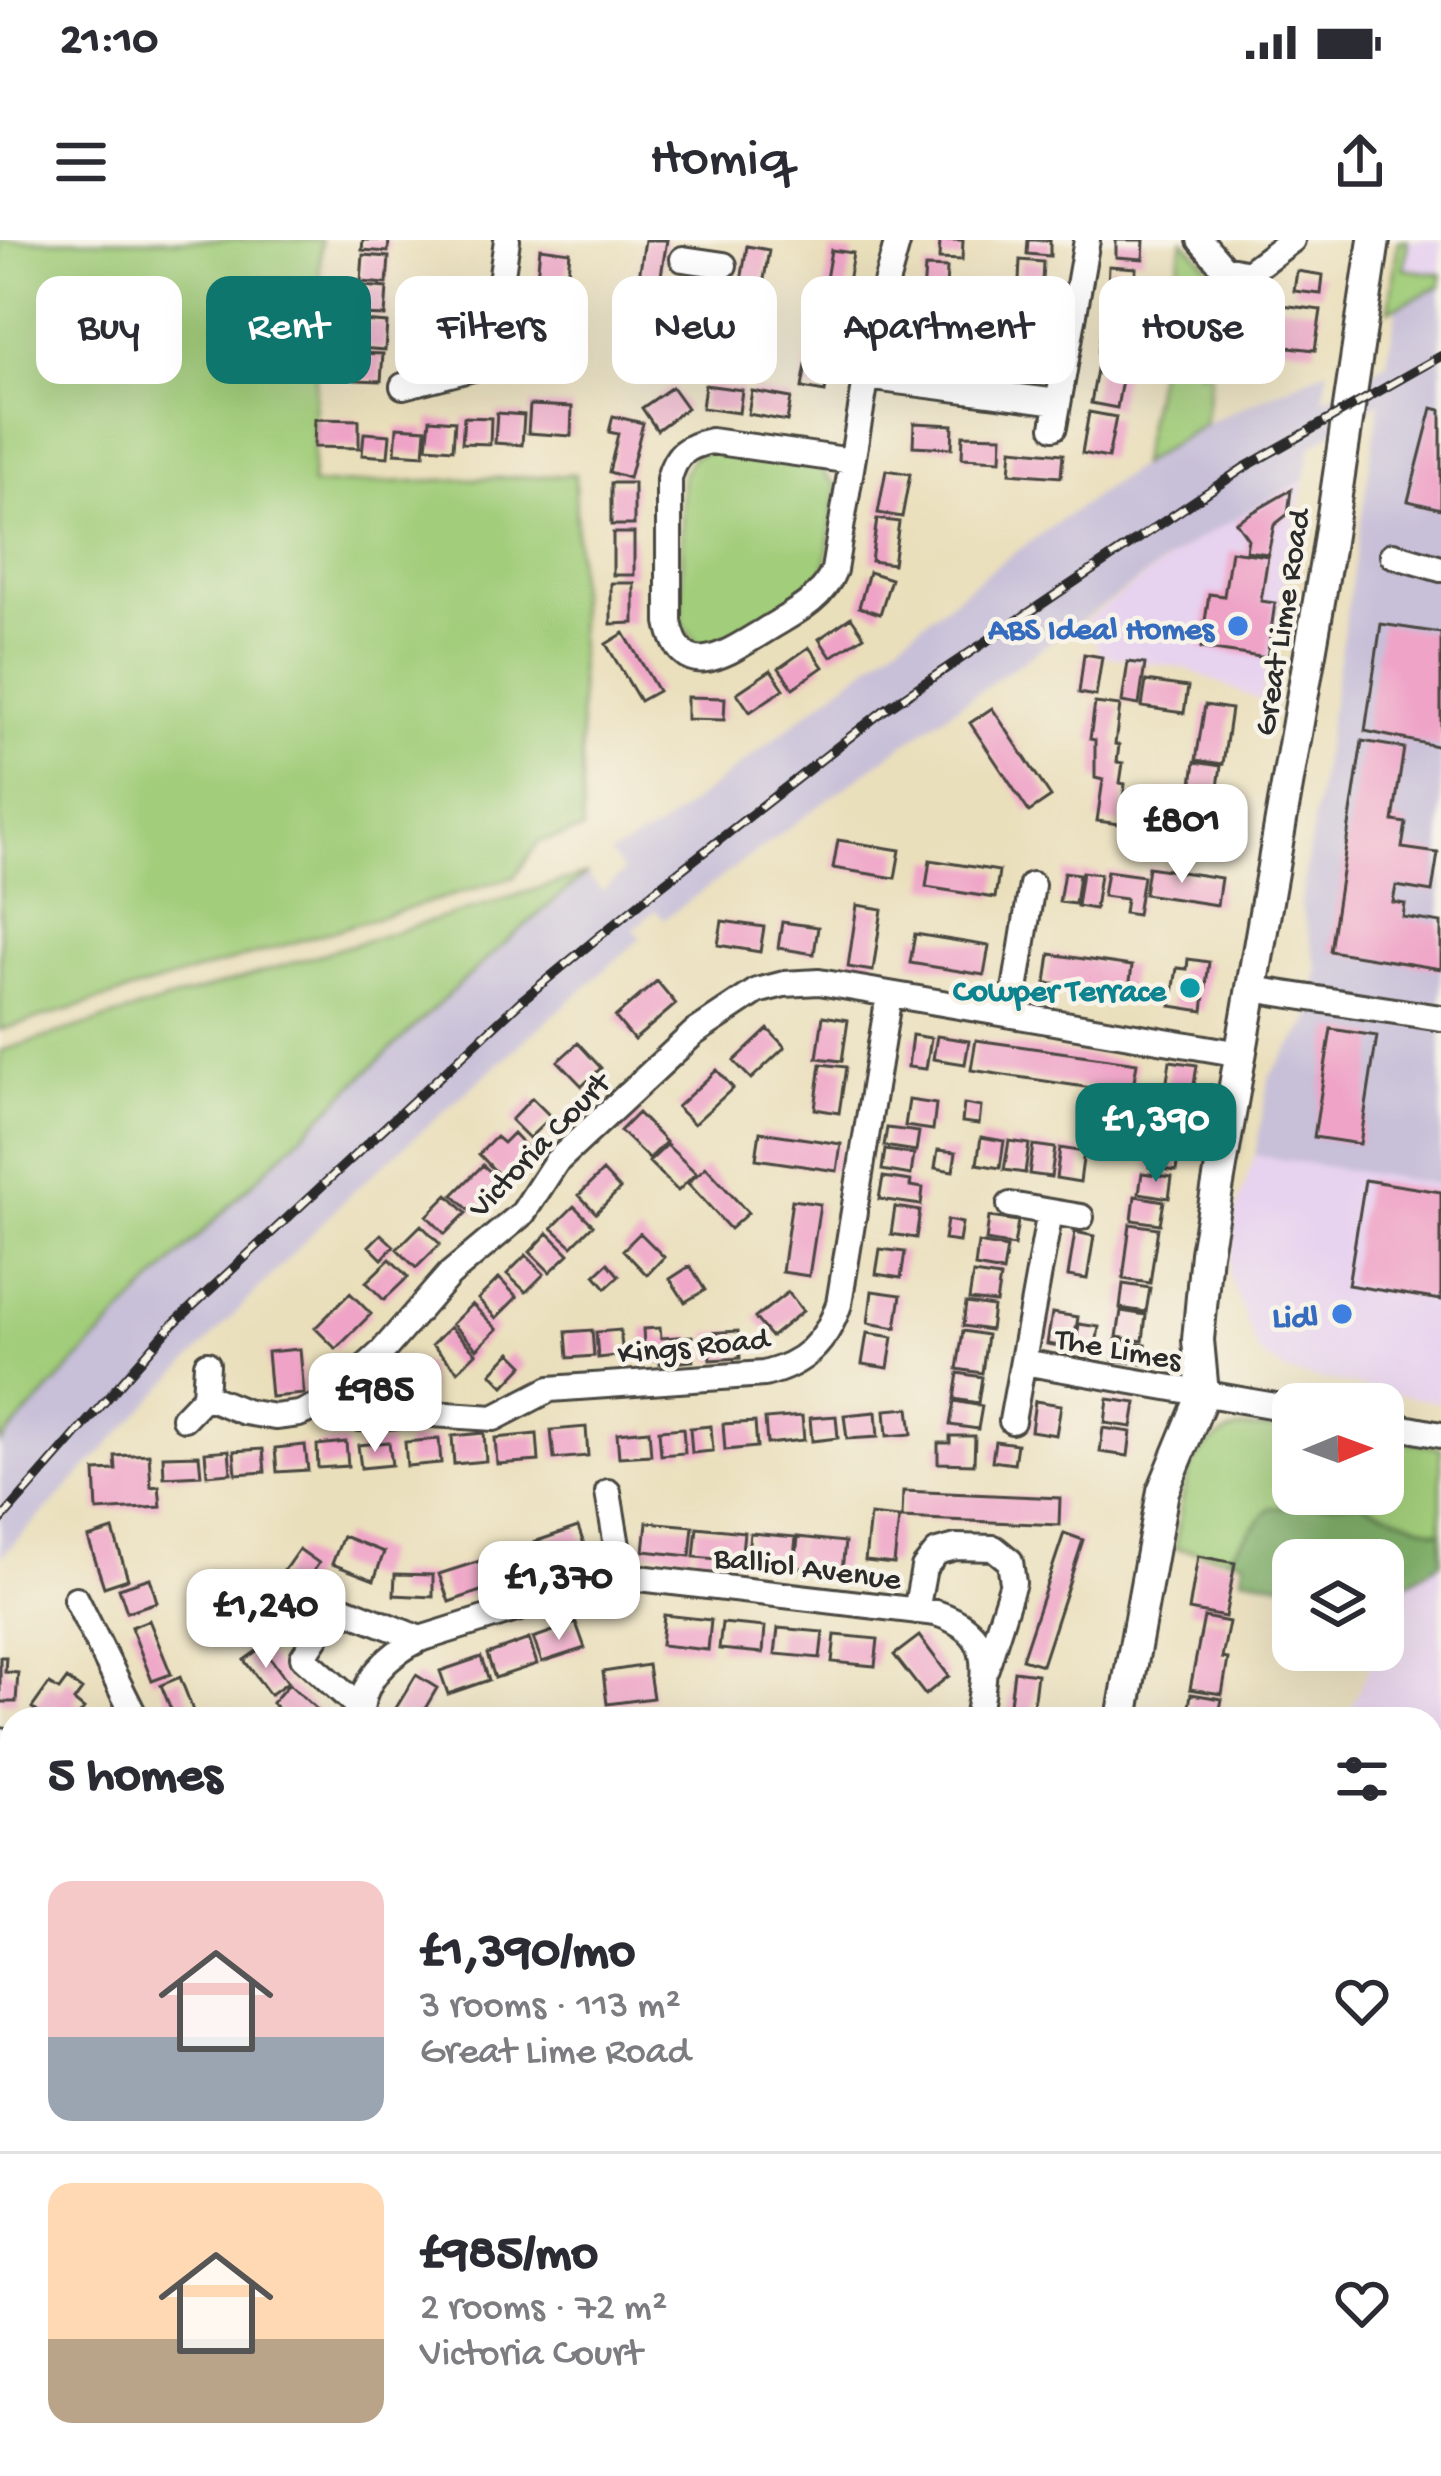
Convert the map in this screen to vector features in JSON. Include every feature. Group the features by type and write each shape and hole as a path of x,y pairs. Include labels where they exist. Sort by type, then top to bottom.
{"main road":[{"name":"Great Lime Road","path":"1124,1707 1163,1491 1203,1394 1200,1302 1328,555 1374,240"}],"street":[{"path":"502,276 507,240"},
{"path":"888,276 898,240"},
{"path":"1075,308 1087,240"},
{"path":"1200,240 1224,268 1248,273 1292,240"},
{"path":"403,386 411,384"},
{"path":"851,461 711,441 694,444 676,458 669,479 669,622 675,643 686,655 718,659 823,591 835,570 865,384"},
{"path":"901,384 1056,415 1061,384"},
{"path":"1393,555 1441,569"},
{"path":"1011,1016 1032,884"},
{"name":"Victoria Court","path":"206,1396 244,1412 275,1417 299,1414 327,1402 381,1353 449,1275 523,1213 556,1162 694,1033 757,991 819,982 1241,1054"},
{"path":"1252,989 1441,1018"},
{"name":"Kings Road","path":"422,1414 494,1418 550,1389 764,1374 784,1369 814,1349 833,1322 838,1304 889,995"},
{"path":"1010,1205 1081,1217"},
{"name":"The Limes","path":"1012,1421 1049,1212"},
{"name":"The Limes","path":"1023,1362 1272,1406"},
{"path":"184,1418 206,1396 207,1364"},
{"name":"Victoria Court","path":"327,1402 360,1418 422,1414"},
{"path":"1404,1428 1441,1435"},
{"path":"608,1492 622,1576"},
{"name":"Balliol Avenue","path":"916,1610 924,1568 938,1552 956,1547 994,1548 1010,1561 1013,1583 986,1668 979,1707"},
{"name":"Balliol Avenue","path":"363,1707 373,1676 393,1652 420,1639 622,1576 916,1610 956,1619 973,1634 986,1668"},
{"path":"76,1599 130,1707"},
{"name":"Balliol Avenue","path":"354,1707 303,1657 337,1606 420,1639"}],"shaded area":[{"path":"1408,240 1441,240 1441,274 1404,269"},
{"path":"1441,286 1441,1185 1255,1155 1269,1077 1310,1021 1318,968 1300,905 1380,401 1311,446 1305,479 1195,541 664,919 655,910 634,929 641,938 350,1194 0,1558 0,1443 129,1303 503,941 587,874 602,891 624,872 610,854 661,827 993,568 1139,465 1204,424 1328,369 1324,399 1387,362 1397,307"},
{"path":"1305,479 1261,701 1188,669 1100,655 1086,620 1195,541"},
{"name":"Lidl","path":"1255,1155 1441,1185 1441,1403 1404,1396 1404,1383 1339,1383 1288,1373 1258,1353 1229,1275 1236,1212"},
{"path":"1441,1508 1441,1707 1351,1707 1368,1671 1404,1671 1404,1590"}],"green space":[{"path":"0,240 321,240 320,276 206,276 206,384 316,384 312,485 575,475 583,830 539,842 514,877 0,1030"},
{"path":"1183,240 1211,268 1210,276 1176,276"},
{"path":"1398,240 1408,240 1404,269 1441,274 1441,286 1389,310"},
{"path":"1155,384 1209,384 1204,424 1139,465"},
{"path":"708,451 819,468 837,486 825,571 819,582 718,650 699,646 682,623 682,476 692,457"},
{"path":"587,874 458,986 292,1145 0,1443 0,1051"},
{"path":"1242,1428 1272,1429 1272,1508 1228,1557 1175,1548 1188,1476 1195,1460 1221,1436"},
{"path":"1404,1441 1441,1448 1441,1533 1393,1515 1404,1515"},
{"path":"1270,1508 1272,1515 1393,1515 1441,1533 1441,1562 1404,1586 1404,1539 1272,1539 1272,1582 1242,1577 1244,1560 1228,1557"}],"building":[{"path":"363,240 389,240 388,252 362,250"},
{"path":"645,240 667,240 661,276 639,276"},
{"path":"940,240 963,240 962,260 939,259"},
{"path":"1028,240 1050,240 1050,256 1027,254"},
{"path":"1116,240 1144,240 1143,259 1116,257"},
{"path":"747,246 769,250 765,276 742,276"},
{"path":"540,248 570,252 568,276 537,276"},
{"path":"831,250 853,253 849,276 827,276"},
{"path":"363,255 389,257 387,284 371,283 371,276 361,276"},
{"path":"1020,260 1043,262 1042,276 1019,276"},
{"path":"1109,266 1136,268 1136,276 1108,276"},
{"path":"925,267 947,268 947,276 924,276"},
{"path":"1297,271 1323,275 1321,294 1294,291"},
{"path":"371,287 387,288 385,316 371,315"},
{"path":"1285,305 1321,310 1315,350 1285,347"},
{"path":"371,322 387,323 385,350 371,349"},
{"path":"371,354 383,354 381,381 371,381"},
{"path":"1099,364 1099,384 1121,384 1117,408 1091,403"},
{"path":"803,384 826,384 825,392 802,388"},
{"path":"705,385 742,390 739,413 702,408"},
{"path":"672,387 687,408 657,430 642,408"},
{"path":"752,391 791,398 787,421 748,414"},
{"path":"530,405 572,407 571,436 528,433"},
{"path":"1432,408 1441,410 1441,509 1408,501"},
{"path":"1089,412 1116,417 1108,458 1082,453"},
{"path":"497,413 524,415 522,445 495,443"},
{"path":"613,416 643,423 629,478 609,472 618,434 609,432"},
{"path":"464,417 491,418 490,444 462,443"},
{"path":"315,419 359,420 359,448 314,447"},
{"path":"430,419 455,421 453,449 427,447"},
{"path":"914,423 953,425 952,448 913,446"},
{"path":"397,427 426,429 424,455 395,453"},
{"path":"364,433 390,435 388,457 362,455"},
{"path":"963,435 1002,436 1001,460 962,458"},
{"path":"1012,449 1063,454 1061,477 1010,473"},
{"path":"886,470 910,474 902,517 878,513"},
{"path":"611,483 634,483 634,525 611,525"},
{"path":"1291,490 1288,514 1274,525 1268,554 1246,551 1248,539 1236,522"},
{"path":"877,519 899,522 893,564 871,561"},
{"path":"613,533 634,533 634,575 613,575"},
{"name":"ABS Ideal Homes","path":"1231,551 1268,556 1261,601 1275,603 1267,658 1201,648 1209,594 1224,596"},
{"path":"869,572 891,579 880,614 859,607"},
{"path":"611,583 634,583 634,623 611,624"},
{"path":"851,617 864,636 831,657 819,639"},
{"path":"1381,624 1441,633 1441,747 1365,731"},
{"path":"624,633 658,691 640,701 606,644"},
{"path":"809,647 823,667 793,688 779,668"},
{"path":"1084,654 1102,657 1096,696 1079,693"},
{"path":"1128,662 1145,664 1139,705 1122,702"},
{"path":"771,670 784,689 750,712 737,693"},
{"path":"1146,681 1188,687 1184,713 1142,707"},
{"path":"687,697 725,698 724,720 687,719"},
{"path":"1095,703 1120,706 1115,744 1119,745 1117,762 1123,763 1120,783 1125,784 1120,824 1097,821 1103,780 1095,778 1095,740 1090,739"},
{"path":"1205,705 1231,709 1223,764 1196,760"},
{"path":"992,708 1051,797 1029,812 970,723"},
{"path":"1362,741 1404,748 1393,821 1406,823 1402,848 1438,853 1432,892 1396,886 1393,902 1405,904 1403,917 1441,923 1441,969 1330,951"},
{"path":"1195,762 1221,766 1212,828 1186,824"},
{"path":"838,840 900,850 895,878 833,868"},
{"path":"930,860 999,871 995,898 926,887"},
{"path":"1148,867 1221,878 1217,905 1144,894"},
{"path":"1107,871 1143,876 1137,915 1124,913 1126,899 1103,896"},
{"path":"1064,872 1079,874 1075,904 1059,902"},
{"path":"1082,872 1100,874 1095,909 1077,906"},
{"path":"857,905 882,909 873,971 848,967"},
{"path":"722,921 764,927 760,952 718,945"},
{"path":"782,922 818,927 814,954 778,948"},
{"path":"915,934 989,946 984,975 910,963"},
{"path":"1050,954 1132,966 1128,996 1046,983"},
{"name":"Cowper Terrace","path":"1188,959 1209,962 1203,1011 1171,1006 1177,968 1187,969"},
{"path":"657,981 676,1004 634,1040 615,1017"},
{"path":"823,1016 848,1020 842,1061 817,1058"},
{"path":"768,1029 785,1047 751,1079 734,1061"},
{"path":"1331,1029 1377,1036 1360,1144 1314,1137"},
{"path":"912,1035 931,1038 926,1069 908,1067"},
{"path":"937,1036 969,1041 965,1064 933,1059"},
{"path":"976,1040 1137,1063 1132,1094 971,1070"},
{"path":"578,1043 601,1068 582,1086 558,1061"},
{"path":"1170,1061 1197,1065 1187,1132 1160,1128"},
{"path":"821,1064 846,1067 839,1113 815,1109"},
{"path":"717,1070 733,1088 694,1124 677,1107"},
{"path":"532,1098 551,1117 529,1138 511,1120"},
{"path":"909,1100 936,1104 933,1130 905,1126"},
{"path":"964,1104 981,1107 979,1124 962,1122"},
{"path":"638,1113 666,1142 649,1159 620,1131"},
{"path":"1093,1124 1119,1128 1116,1146 1090,1142"},
{"path":"887,1128 919,1132 916,1151 884,1146"},
{"path":"760,1132 841,1144 837,1171 756,1159"},
{"path":"1154,1132 1181,1136 1176,1171 1149,1167"},
{"path":"513,1133 529,1150 502,1178 479,1154 496,1137 503,1143"},
{"path":"981,1137 1004,1141 1000,1168 977,1164"},
{"path":"1009,1141 1029,1144 1025,1173 1004,1170"},
{"path":"667,1145 696,1173 678,1191 649,1162"},
{"path":"1033,1145 1055,1148 1051,1177 1029,1174"},
{"path":"1060,1148 1084,1152 1080,1182 1056,1178"},
{"path":"885,1150 914,1154 911,1175 882,1170"},
{"path":"938,1150 956,1152 953,1171 935,1168"},
{"path":"483,1165 502,1183 472,1213 453,1195"},
{"path":"706,1167 748,1213 730,1229 688,1183"},
{"path":"603,1171 620,1189 596,1213 579,1195"},
{"path":"1142,1173 1172,1177 1169,1198 1139,1193"},
{"path":"883,1177 923,1188 921,1205 879,1199"},
{"path":"1365,1180 1441,1192 1441,1300 1348,1285"},
{"path":"448,1195 466,1213 445,1234 427,1216"},
{"path":"1135,1196 1164,1201 1160,1224 1132,1220"},
{"path":"792,1200 820,1204 809,1276 782,1272"},
{"path":"574,1206 593,1225 572,1246 552,1228"},
{"path":"895,1207 920,1211 916,1238 891,1234"},
{"path":"989,1217 1018,1221 1014,1246 986,1241"},
{"path":"947,1220 962,1223 959,1242 944,1240"},
{"path":"1130,1224 1158,1228 1150,1283 1123,1279"},
{"path":"421,1225 440,1244 416,1268 397,1249"},
{"path":"1075,1232 1094,1236 1087,1279 1068,1276"},
{"path":"548,1233 569,1254 550,1272 530,1252"},
{"path":"640,1233 664,1257 647,1275 623,1250"},
{"path":"381,1234 394,1246 382,1259 369,1246"},
{"path":"978,1243 1007,1248 1003,1272 975,1267"},
{"path":"880,1249 905,1252 901,1278 876,1274"},
{"path":"526,1255 544,1274 526,1292 507,1274"},
{"path":"390,1259 408,1277 384,1300 366,1282"},
{"path":"608,1263 619,1276 606,1288 595,1275"},
{"path":"690,1266 705,1290 685,1302 670,1279"},
{"path":"973,1274 1000,1278 996,1303 969,1300"},
{"path":"499,1278 517,1297 496,1318 478,1299"},
{"path":"1123,1284 1150,1288 1146,1312 1120,1308"},
{"path":"872,1291 901,1295 896,1328 868,1323"},
{"path":"788,1292 803,1311 771,1337 755,1318"},
{"path":"350,1293 371,1314 336,1349 315,1328"},
{"path":"966,1303 993,1307 990,1330 963,1326"},
{"path":"472,1304 497,1329 477,1349 452,1324"},
{"path":"1121,1311 1146,1315 1143,1341 1117,1337"},
{"path":"1052,1313 1078,1317 1073,1348 1047,1344"},
{"path":"1079,1324 1099,1327 1096,1346 1076,1343"},
{"path":"450,1327 476,1353 458,1371 432,1345"},
{"path":"660,1328 661,1338 692,1336 693,1361 645,1361 643,1329"},
{"path":"592,1330 594,1356 568,1358 566,1332"},
{"path":"620,1330 623,1355 598,1358 596,1332"},
{"path":"738,1331 740,1358 710,1360 708,1333"},
{"path":"963,1331 987,1335 982,1373 957,1369"},
{"path":"867,1333 893,1337 888,1368 862,1364"},
{"path":"1116,1340 1146,1345 1143,1364 1113,1360"},
{"path":"300,1349 304,1394 271,1397 267,1352"},
{"path":"511,1352 524,1365 504,1386 491,1373"},
{"path":"427,1364 430,1392 403,1394 400,1366"},
{"path":"958,1373 982,1377 978,1403 954,1399"},
{"path":"1108,1399 1136,1403 1132,1427 1105,1423"},
{"path":"954,1401 982,1406 978,1429 950,1425"},
{"path":"1035,1401 1061,1405 1056,1435 1031,1431"},
{"path":"909,1408 912,1434 887,1436 885,1410"},
{"path":"876,1412 878,1437 847,1439 844,1415"},
{"path":"802,1416 804,1440 767,1444 765,1419"},
{"path":"836,1416 838,1438 812,1441 810,1418"},
{"path":"755,1422 757,1447 725,1450 723,1424"},
{"path":"711,1426 713,1451 692,1453 690,1428"},
{"path":"586,1427 588,1456 554,1459 551,1430"},
{"path":"683,1428 685,1453 661,1455 659,1430"},
{"path":"1103,1428 1131,1432 1128,1456 1100,1452"},
{"path":"649,1430 651,1455 619,1457 617,1433"},
{"path":"484,1433 486,1461 454,1464 452,1436"},
{"path":"537,1434 539,1461 497,1464 495,1438"},
{"path":"950,1436 975,1436 974,1464 938,1463 938,1443 950,1443"},
{"path":"439,1439 441,1463 407,1466 405,1442"},
{"path":"995,1441 1017,1444 1014,1464 992,1461"},
{"path":"346,1442 348,1466 318,1468 317,1445"},
{"path":"389,1442 392,1465 361,1468 358,1445"},
{"path":"305,1445 308,1470 277,1472 275,1448"},
{"path":"263,1449 265,1472 236,1474 234,1451"},
{"path":"229,1450 231,1473 207,1475 205,1452"},
{"path":"149,1454 151,1487 159,1486 161,1507 97,1511 95,1471 116,1470 115,1456"},
{"path":"199,1455 201,1475 164,1477 163,1456"},
{"path":"903,1491 1060,1498 1059,1525 902,1518"},
{"path":"870,1515 899,1518 894,1564 865,1561"},
{"path":"647,1522 693,1526 690,1556 644,1551"},
{"path":"578,1527 588,1555 543,1570 534,1542"},
{"path":"697,1527 744,1532 741,1561 694,1557"},
{"path":"113,1530 128,1579 104,1587 88,1538"},
{"path":"750,1533 796,1537 793,1567 747,1562"},
{"path":"1064,1533 1083,1540 1042,1665 1022,1659"},
{"path":"343,1536 384,1552 374,1580 332,1564"},
{"path":"798,1537 845,1542 842,1571 795,1567"},
{"path":"529,1547 537,1573 496,1587 487,1562"},
{"path":"299,1549 319,1563 294,1599 274,1585"},
{"path":"1198,1556 1235,1563 1225,1617 1189,1610"},
{"path":"483,1560 492,1587 449,1602 439,1574"},
{"path":"395,1574 433,1575 433,1597 394,1595"},
{"path":"150,1578 157,1602 127,1612 119,1588"},
{"path":"269,1591 291,1605 267,1641 245,1627"},
{"path":"664,1615 711,1620 708,1650 661,1645"},
{"path":"1204,1617 1229,1622 1222,1694 1190,1689"},
{"path":"149,1620 171,1674 152,1681 131,1627"},
{"path":"576,1623 585,1648 542,1662 533,1638"},
{"path":"722,1623 765,1627 763,1653 719,1649"},
{"path":"778,1628 823,1632 820,1658 775,1654"},
{"path":"835,1635 878,1639 875,1666 832,1662"},
{"path":"919,1636 949,1676 925,1695 894,1655"},
{"path":"529,1639 537,1664 495,1678 487,1654"},
{"path":"262,1647 288,1682 270,1695 244,1660"},
{"path":"0,1657 6,1657 5,1672 18,1673 16,1702 0,1702"},
{"path":"481,1657 489,1680 448,1694 440,1671"},
{"path":"648,1665 653,1698 607,1704 603,1672"},
{"path":"1014,1671 1037,1674 1033,1707 1010,1707"},
{"path":"416,1675 437,1688 426,1707 397,1707"},
{"path":"180,1677 191,1707 169,1707 161,1685"},
{"path":"67,1679 82,1690 74,1701 82,1707 33,1707 49,1684 59,1690"},
{"path":"289,1684 314,1707 276,1707 272,1703"},
{"path":"1191,1694 1222,1699 1220,1707 1189,1707"}],"railway":[{"path":"0,1521 171,1326 522,1000 653,892 883,711 1245,467 1441,356"}],"place":[{"name":"ABS Ideal Homes","path":"1238,626"},
{"name":"Cowper Terrace","path":"1190,988"},
{"name":"Lidl","path":"1342,1314"}]}
